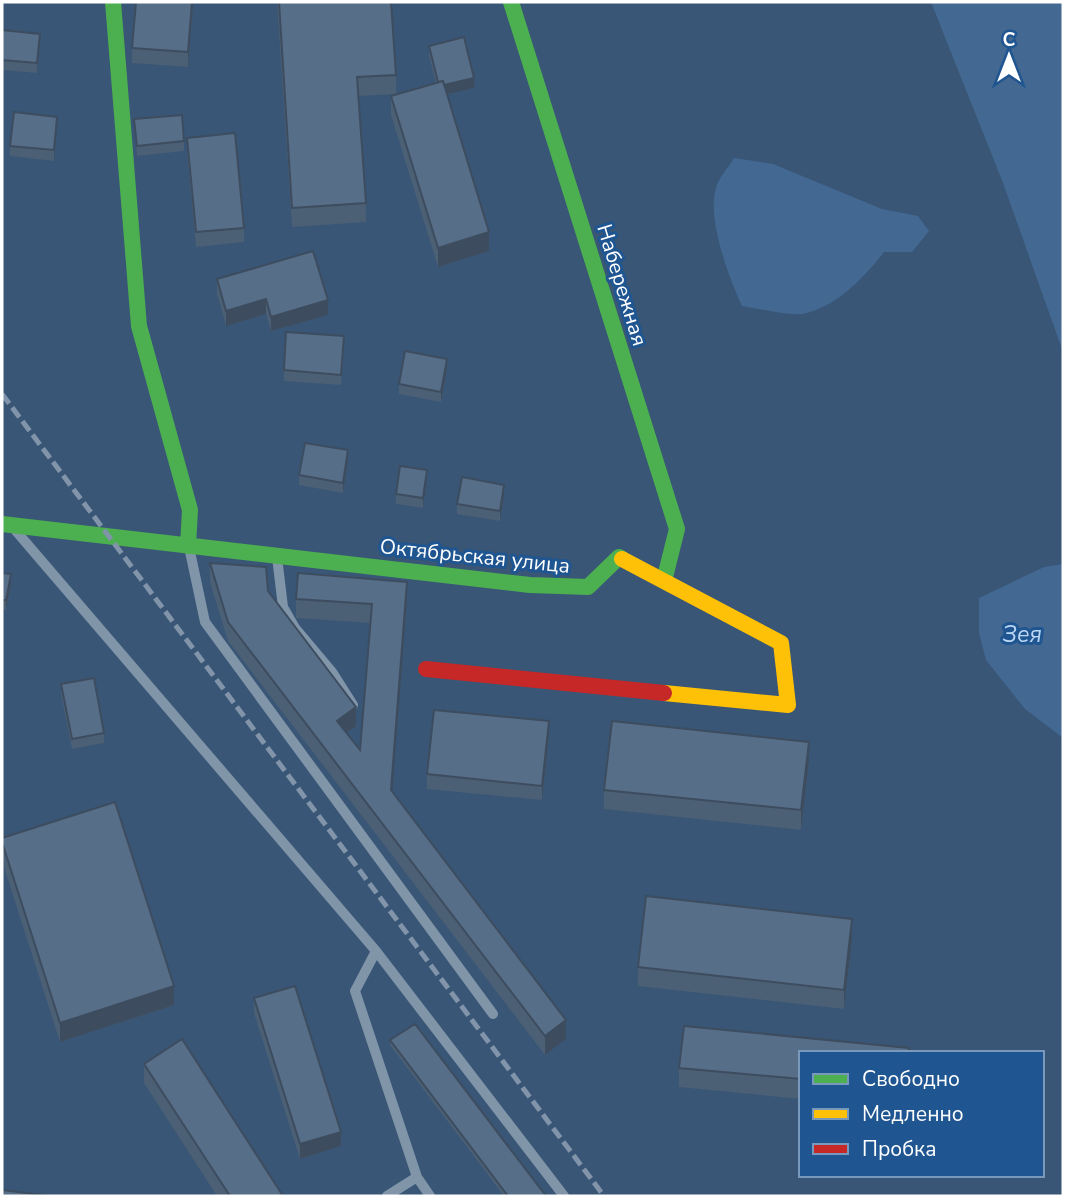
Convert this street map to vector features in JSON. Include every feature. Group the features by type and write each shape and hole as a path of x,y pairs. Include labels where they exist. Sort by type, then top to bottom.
{"street":[{"path":"113,2 139,326 190,510 188,546"},
{"name":"Набережная","path":"511,2 677,529 664,581"},
{"name":"Октябрьская улица","path":"6,525 530,585 589,587 619,557 781,643 788,705 426,668"}],"lane":[{"path":"6,525 376,951 565,1196"},
{"path":"188,546 205,622 493,1014"},
{"path":"276,556 283,607 295,628 332,672 353,705"},
{"path":"376,951 355,990 417,1177 430,1196"},
{"path":"387,1196 417,1177"}],"water":[{"path":"931,2 1063,2 1063,352 1003,183"},
{"path":"734,158 773,164 882,209 918,216 929,231 912,252 884,252 848,290 814,311 789,314 742,306 725,263 714,213 717,185"},
{"name":"Зея","path":"1063,564 1063,738 1025,709 986,660 979,633 979,598 1044,567"}],"building":[{"path":"136,2 192,2 188,52 132,48"},
{"path":"279,2 391,2 396,75 357,77 366,203 292,208"},
{"path":"2,30 40,34 37,63 2,60"},
{"path":"464,37 474,78 444,85 443,81 438,82 429,46"},
{"path":"443,81 489,232 438,248 391,96"},
{"path":"14,112 57,117 54,150 10,146"},
{"path":"182,115 184,141 137,146 134,119"},
{"path":"235,133 244,228 196,232 187,138"},
{"path":"313,251 328,300 271,317 266,299 226,311 217,279"},
{"path":"286,332 344,336 341,375 284,370"},
{"path":"405,351 447,359 441,392 399,384"},
{"path":"305,443 348,450 343,483 299,475"},
{"path":"400,466 427,470 423,498 396,494"},
{"path":"462,477 504,485 500,511 457,504"},
{"path":"210,563 266,567 268,591 356,707 337,721 360,750 372,604 296,599 298,573 407,582 391,790 566,1020 545,1036 228,622"},
{"path":"2,573 11,574 6,600 2,600"},
{"path":"94,678 104,733 72,739 61,684"},
{"path":"434,710 549,721 542,786 427,774"},
{"path":"612,721 809,742 801,810 604,790"},
{"path":"115,802 174,986 60,1023 2,838"},
{"path":"646,896 852,919 844,990 638,967"},
{"path":"295,986 341,1132 300,1144 254,998"},
{"path":"415,1024 546,1196 508,1196 390,1040"},
{"path":"684,1026 909,1048 908,1051 799,1051 799,1079 679,1068"},
{"path":"182,1039 283,1196 230,1196 144,1064"},
{"path":"2,1190 43,1195 43,1196 2,1196"}],"railway":[{"path":"2,394 604,1196"}],"traffic: fast":[{"path":"113,2 139,326 190,510 188,546"},
{"path":"511,2 677,529 664,581"},
{"path":"2,524 530,585 588,587 619,557 622,559"}],"traffic: slow":[{"path":"622,559 781,643 788,705 664,693"}],"traffic: jam":[{"path":"426,669 664,693"}]}
